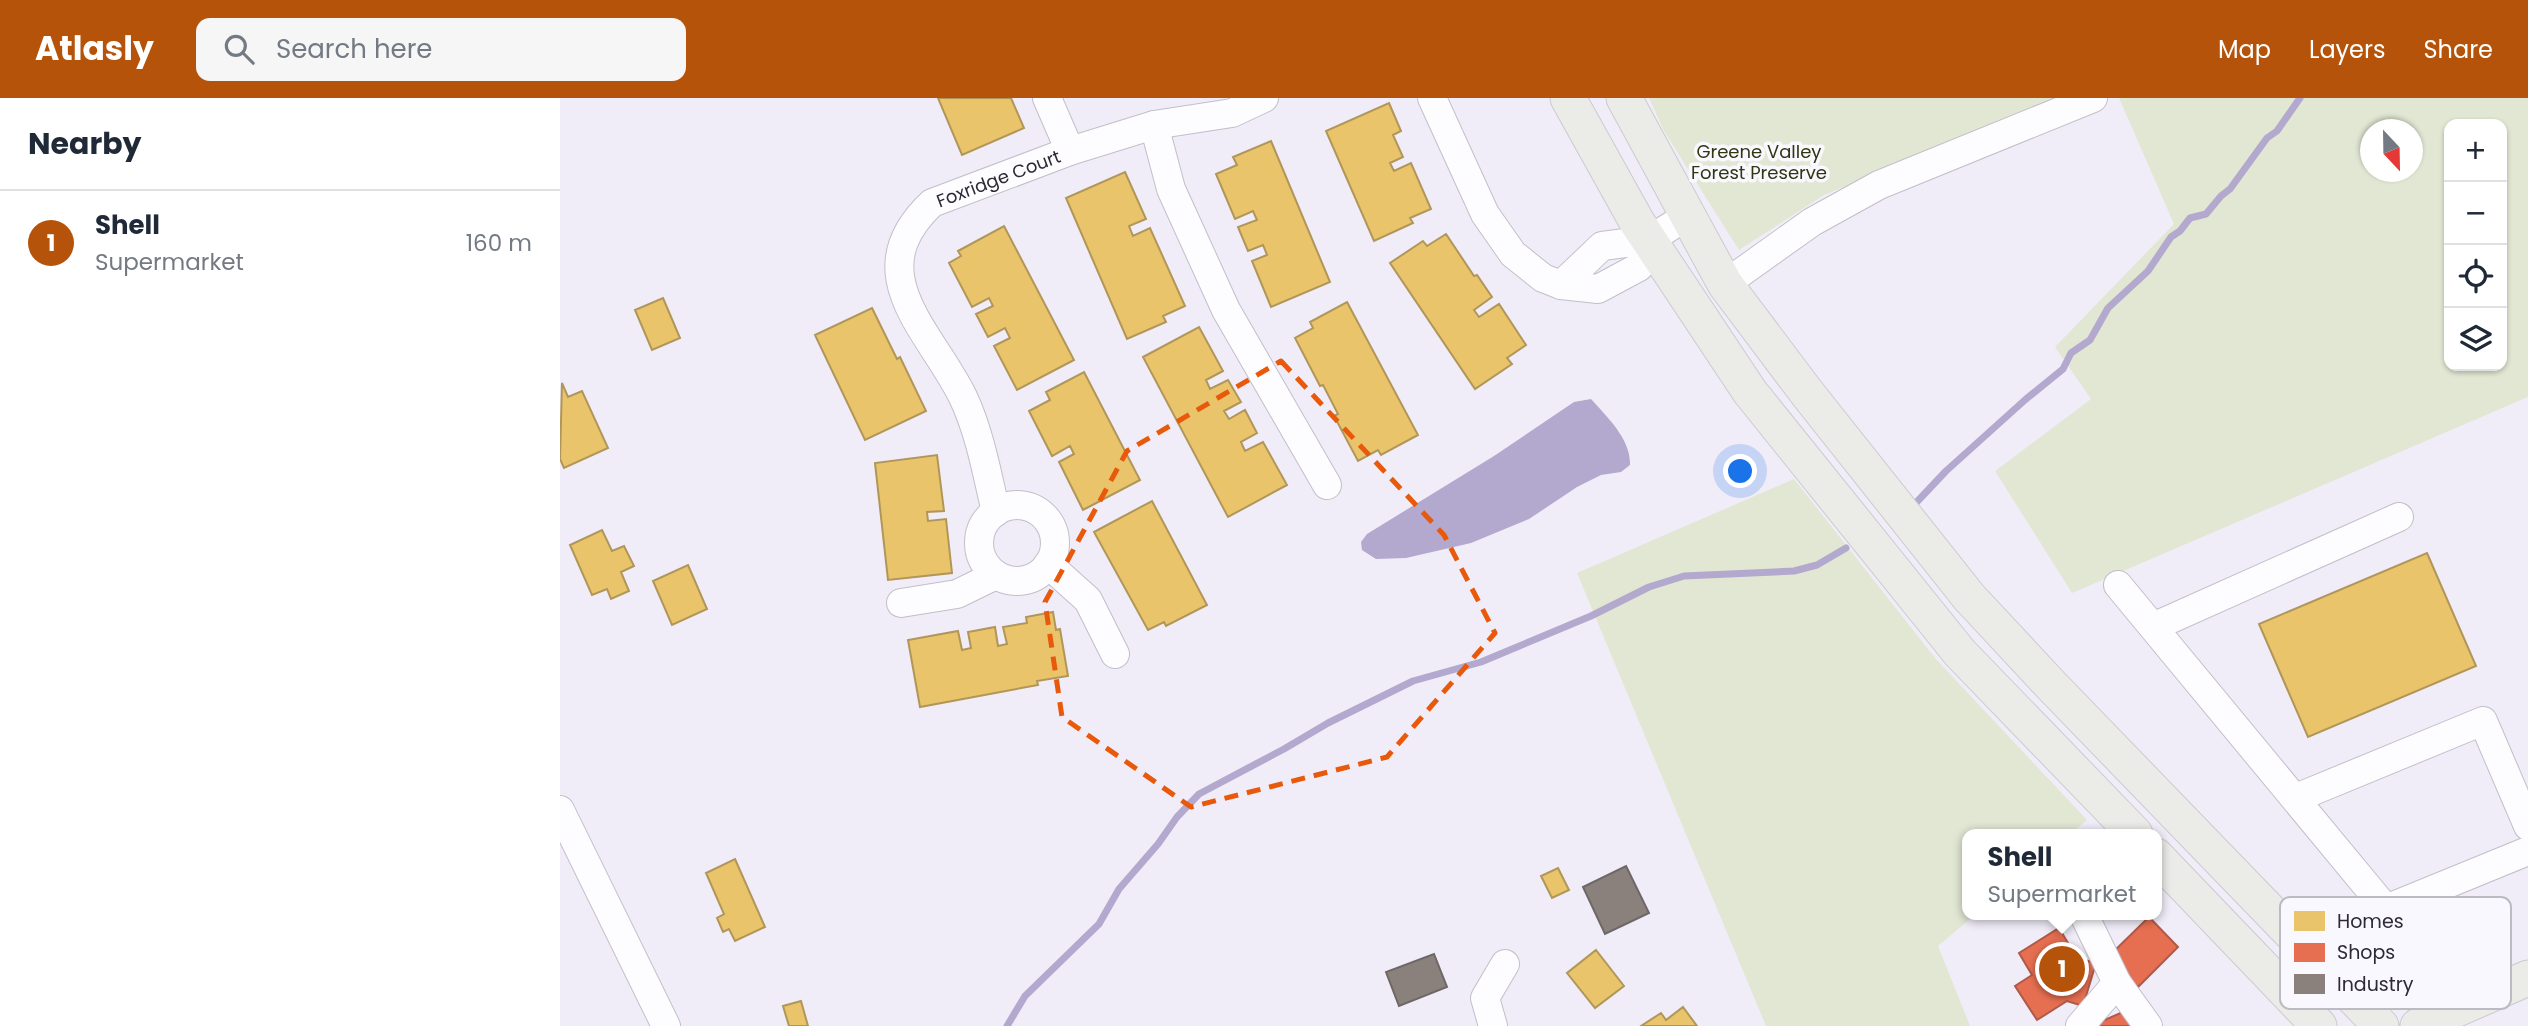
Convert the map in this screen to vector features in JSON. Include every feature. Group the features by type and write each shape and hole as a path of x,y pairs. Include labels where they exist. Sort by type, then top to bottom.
{"main road":[{"path":"1568,98 1637,222 1750,392 1960,653 2130,829"},
{"path":"1624,98 1726,284 1807,393 1969,597 2280,922"},
{"path":"2162,861 2280,985"},
{"path":"2511,985 2528,978"},
{"path":"2303,1009 2319,1026"},
{"path":"2365,1009 2381,1026"},
{"path":"2418,1026 2457,1009"}],"street":[{"name":"Foxridge Court","path":"1047,98 1070,152"},
{"name":"Foxridge Court","path":"996,512 980,446 963,398 905,300 899,269 903,239 916,218 932,203 1070,152 1154,125 1232,113 1264,98"},
{"path":"1432,98 1485,214 1513,254 1543,278 1561,285 1602,246 1649,240 1688,216"},
{"path":"1726,284 1812,222 1879,186 2093,98"},
{"path":"1154,125 1171,189 1226,310 1327,485"},
{"path":"1021,505 1044,516 1055,539 1054,552 1048,564 1030,579 1007,579 996,575 981,555 979,543 987,520 1008,506 1021,505"},
{"path":"2153,627 2399,517"},
{"path":"1048,564 1088,600 1115,653"},
{"path":"901,603 957,594 996,575"},
{"path":"2118,585 2376,897"},
{"path":"2296,799 2483,721 2528,826"},
{"path":"560,810 666,1026"},
{"path":"2415,897 2528,851"},
{"path":"2086,920 2117,984 2148,1026"},
{"path":"1493,1026 1485,998 1505,964"},
{"path":"2080,1026 2117,984"}],"highlighted area":[{"path":"1281,361 1444,535 1495,633 1387,757 1191,807 1062,717 1045,602 1127,451"}],"green space":[{"name":"Greene Valley Forest Preserve","path":"1649,98 2060,98 1824,195 1739,250 1664,131"},
{"path":"2119,98 2528,98 2528,397 2072,593 1995,471 2091,399 2055,347 2174,224"},
{"path":"1794,479 1935,658 2087,820 2076,829 1962,829 1962,920 1969,920 1938,946 1970,1026 1766,1026 1577,573"}],"shaded area":[{"path":"1591,399 1611,421 1627,446 1630,465 1621,472 1601,475 1577,487 1529,519 1471,543 1406,558 1376,559 1362,550 1361,542 1367,534 1494,456 1574,402"}],"building: Homes":[{"path":"938,98 1011,98 1024,128 962,155"},
{"path":"1389,103 1401,131 1393,135 1403,157 1390,163 1394,171 1411,163 1431,209 1410,218 1413,223 1374,241 1326,131"},
{"path":"1271,141 1330,282 1271,307 1252,261 1267,255 1263,245 1248,251 1238,227 1257,220 1253,211 1235,219 1216,174 1237,165 1233,157"},
{"path":"1125,172 1146,219 1129,226 1133,236 1150,228 1185,306 1163,316 1166,322 1127,339 1066,198"},
{"path":"1004,226 1074,360 1017,390 994,346 1010,338 1005,328 988,337 976,314 993,306 989,298 972,307 949,263 961,256 958,251"},
{"path":"1446,234 1474,276 1477,275 1492,297 1474,310 1479,317 1499,304 1526,345 1507,358 1512,364 1475,389 1390,263 1423,241 1427,246"},
{"path":"663,298 680,338 652,350 635,310"},
{"path":"1347,302 1418,435 1381,455 1378,450 1358,461 1334,416 1338,414 1295,338 1313,328 1310,322"},
{"path":"872,308 926,411 865,440 815,335"},
{"path":"1199,327 1223,371 1206,380 1210,389 1228,380 1241,402 1224,411 1229,419 1245,410 1257,433 1241,442 1245,451 1263,442 1287,485 1228,517 1143,357"},
{"path":"1084,372 1140,480 1083,510 1059,462 1074,454 1070,446 1052,456 1029,411 1050,400 1046,392"},
{"path":"562,383 568,397 582,391 608,448 564,468 560,459"},
{"path":"937,455 944,511 927,512 928,521 946,519 952,573 888,580 875,463"},
{"path":"1152,501 1207,605 1166,626 1164,622 1148,630 1094,532"},
{"path":"602,530 612,551 624,546 634,566 621,572 629,591 611,599 607,589 592,595 570,545"},
{"path":"2427,553 2476,666 2308,737 2259,624"},
{"path":"688,565 707,609 672,625 653,581"},
{"path":"1053,612 1056,630 1060,629 1068,676 1037,681 1038,685 920,707 908,640 958,631 962,650 971,648 968,632 995,627 998,646 1007,644 1003,627 1027,623 1026,617"},
{"path":"735,859 765,927 735,941 729,929 723,932 717,918 724,914 706,873"},
{"path":"1558,868 1569,890 1552,898 1541,876"},
{"path":"1596,950 1624,986 1595,1008 1567,973"},
{"path":"801,1001 808,1026 789,1026 783,1006"},
{"path":"1683,1007 1697,1026 1641,1026 1661,1013 1666,1020"}],"building: Shops":[{"path":"2146,920 2152,920 2178,947 2138,987 2108,957"},
{"path":"2059,928 2077,958 2096,963 2083,1006 2067,1001 2037,1020 2015,986 2032,975 2019,953"},
{"path":"2125,1011 2132,1026 2091,1026"}],"building: Industry":[{"path":"1626,866 1649,913 1605,934 1583,887"},
{"path":"1434,954 1447,987 1399,1006 1386,972"}],"waterway":[{"path":"1913,506 1946,471 2063,369 2071,353 2090,340 2108,308 2148,271 2171,237 2180,231 2190,218 2206,214 2230,189 2300,98"},
{"path":"1007,1026 1025,996 1099,924 1119,889 1199,794 1328,723 1413,681 1481,662 1591,616 1649,587 1684,576 1794,571 1817,565 1846,548"}],"place":[{"name":"Shell","path":"2062,969"}]}
